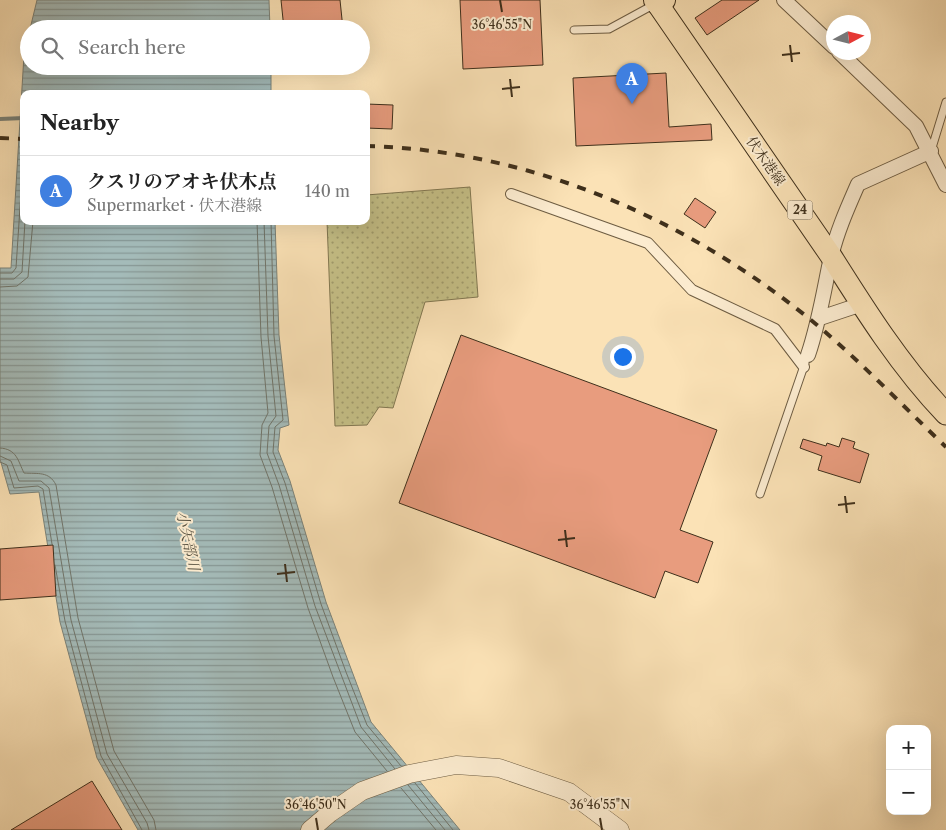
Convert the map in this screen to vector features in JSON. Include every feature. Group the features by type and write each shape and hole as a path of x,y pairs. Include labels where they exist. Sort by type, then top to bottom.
{"main road":[{"name":"伏木港線","path":"658,1 832,256 862,304 926,393 946,414"}],"street":[{"path":"784,0 826,39"},
{"path":"847,60 916,126 931,151 946,183"},
{"path":"512,194 648,243 692,290 774,329 806,361 820,318 838,232 858,184 931,151"},
{"path":"820,318 862,304"},
{"path":"310,830 330,813 362,791 409,774 456,765 499,768 569,792 620,830"}],"lane":[{"path":"574,30 609,29 658,1"},
{"path":"931,151 946,102"},
{"path":"760,494 806,361"}],"shaded area":[{"path":"470,187 478,297 425,302 393,408 379,407 367,425 335,426 327,225 370,225 370,195"}],"water":[{"path":"37,0 269,0 270,20 32,20"},
{"path":"23,75 271,75 271,90 22,90"},
{"name":"小矢部川","path":"20,121 20,225 275,225 279,335 289,425 280,428 278,450 290,481 326,602 371,722 460,830 138,830 97,758 60,622 39,492 10,494 0,459 0,268 11,268"}],"building":[{"path":"281,0 340,0 342,20 283,20"},
{"path":"460,0 540,0 543,65 463,69"},
{"path":"722,0 759,0 707,35 695,18"},
{"path":"666,73 669,127 711,124 712,140 576,146 573,78"},
{"path":"370,104 393,105 392,129 370,128"},
{"path":"695,198 716,212 705,228 684,214"},
{"path":"461,335 717,430 680,530 713,542 698,583 665,571 655,598 399,503"},
{"path":"842,438 855,442 853,448 869,454 860,483 818,470 822,456 800,448 803,439 826,446 827,443 839,447"},
{"path":"53,545 56,596 0,600 0,549"},
{"path":"92,781 122,830 11,830"}],"waterway":[{"path":"0,119 20,118"}],"railway":[{"path":"0,138 20,139"},
{"path":"370,146 428,151 489,161 548,177 606,198 662,223 716,253 768,287 817,325 866,369 946,447"}],"place":[{"name":"クスリのアオキ伏木点","path":"632,104"}]}
